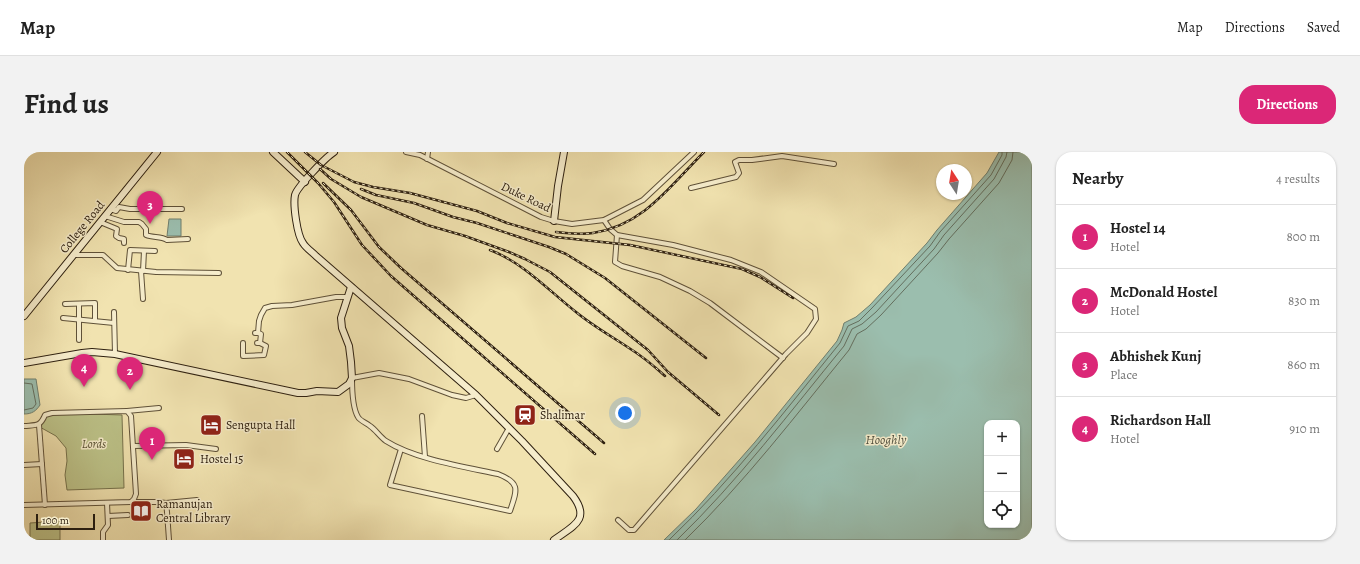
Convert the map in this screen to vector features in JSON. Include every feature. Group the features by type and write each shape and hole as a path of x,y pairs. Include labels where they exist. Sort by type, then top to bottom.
{"street":[{"name":"College Road","path":"24,316 157,152"},
{"path":"273,152 306,180"},
{"path":"334,152 324,160 295,194 295,209 302,243 476,395 573,496 579,504 581,512 580,518 573,526 554,540"},
{"name":"Duke Road","path":"406,152 427,158 540,217 554,222 572,224 604,220 643,200 694,152"},
{"path":"427,158 428,152"},
{"path":"554,222 564,152"},
{"path":"691,188 736,178 739,173 735,162 739,160 752,160 782,156 834,164"},
{"path":"110,209 116,211 119,207 130,209 182,209"},
{"path":"105,216 124,222 139,222 144,225 146,235 148,236 167,240 188,239"},
{"path":"604,220 610,229 617,235 673,244 731,260 761,272 815,309 816,319 807,332 634,530 629,530 618,520"},
{"path":"100,222 117,228 116,236 124,239 124,243"},
{"path":"617,235 615,262 622,266 660,277 690,291 710,303 783,358"},
{"path":"128,270 130,250 155,251"},
{"path":"143,298 142,271 144,251"},
{"path":"73,255 103,256 117,268 128,270 218,273"},
{"path":"351,287 341,318 342,328 351,362 353,402 358,418 371,426 385,440 401,449 425,457 498,474 509,478 514,482 515,488 515,495 510,511 390,485 401,449"},
{"path":"243,343 243,356 264,355 266,346 258,343 261,334 256,333 261,315 265,308 336,297 348,298"},
{"path":"65,304 95,303 95,321"},
{"path":"79,304 79,340"},
{"path":"114,312 115,354"},
{"path":"63,318 114,323"},
{"path":"24,363 92,352 115,354 298,393 317,391 338,392 349,384 352,378"},
{"path":"352,378 379,373 409,379 452,395 466,398 476,395"},
{"path":"45,504 39,425 45,416 52,413 127,411 158,408"},
{"path":"127,411 131,416 136,494 131,502"},
{"path":"422,416 425,457"},
{"path":"24,426 39,425"},
{"path":"497,449 509,428"},
{"path":"133,446 186,445 216,449"},
{"path":"24,465 42,464"},
{"path":"24,505 107,502 166,503 197,500"},
{"path":"103,540 102,532 108,525 107,502"},
{"path":"166,503 169,540"},
{"path":"108,516 128,515"}],"green space":[{"name":"Lords","path":"60,413 122,415 124,488 67,490 65,475 67,461 66,448 56,436 38,426 46,416"},
{"path":"60,521 60,540 30,540 30,523"}],"water":[{"name":"Hooghly","path":"999,152 1032,152 1032,540 664,540 696,509 755,442 837,341 844,323 856,317 870,305 927,243 963,200 972,200 972,190 987,173"},
{"path":"169,219 181,219 181,236 167,236"},
{"path":"24,379 36,379 40,405 34,412 24,414"}],"railway":[{"path":"287,152 318,183 334,202 362,245 391,276 595,454"},
{"path":"305,152 321,165 354,182 373,187 410,193 477,211 507,223 555,237 630,245 742,269 760,277 793,298"},
{"path":"556,232 588,234 611,229 627,222 642,213 655,202 704,152"},
{"path":"320,169 331,179 361,197 427,225 465,236 509,252 550,272 648,350 668,372 719,415"},
{"path":"323,183 351,210 379,247 401,268 604,443"},
{"path":"361,189 376,195 414,203 453,217 477,223 549,247 566,254 605,278 706,358"},
{"path":"490,250 514,262 536,278 582,317 639,354 665,376"}],"place":[{"name":"Abhishek Kunj","path":"150,224"},
{"name":"Richardson Hall","path":"84,387"},
{"name":"McDonald Hostel","path":"130,390"},
{"name":"Shalimar","path":"525,415"},
{"name":"Sengupta Hall","path":"211,425"},
{"name":"Hostel 15","path":"184,459"},
{"name":"Hostel 14","path":"152,460"},
{"name":"Ramanujan Central Library","path":"141,511"}]}
